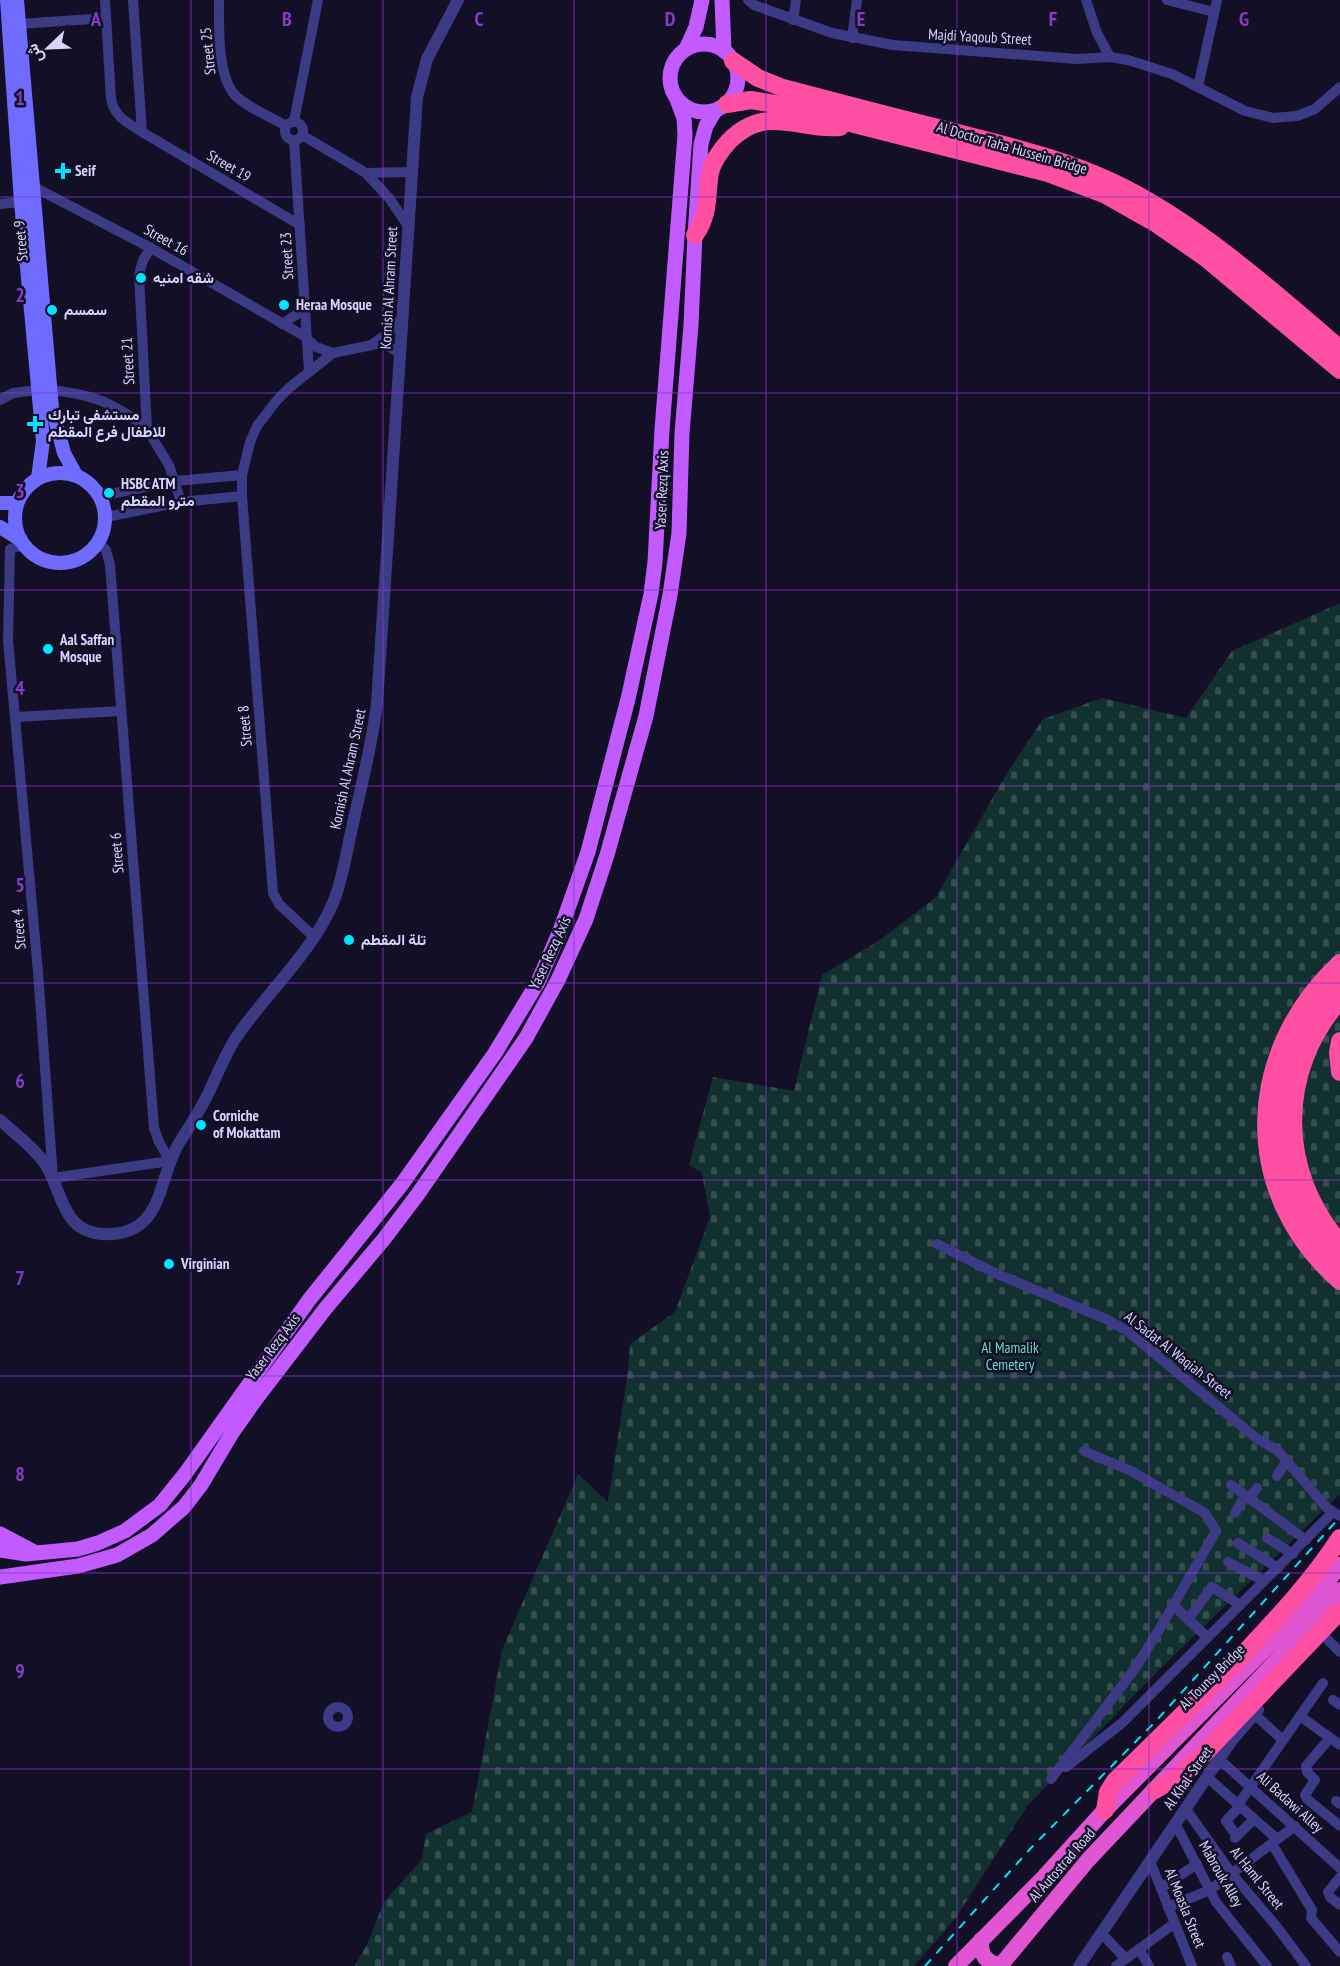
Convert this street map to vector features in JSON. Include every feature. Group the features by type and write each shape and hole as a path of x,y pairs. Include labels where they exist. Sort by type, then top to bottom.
{"highway":[{"name":"Al Doctor Taha Hussein Bridge","path":"728,56 758,78 783,88 1054,159 1114,183 1192,229 1340,349"},
{"name":"Al Doctor Taha Hussein Bridge","path":"721,107 743,101 766,102 1048,173 1104,194 1157,224 1206,258 1340,370"},
{"path":"695,235 705,215 711,170 715,159 743,130 773,120 792,121 820,127 839,127 856,123"},
{"path":"1340,963 1315,987 1283,1040 1270,1082 1266,1124 1271,1170 1287,1215 1313,1254 1340,1281"},
{"path":"1340,981 1318,1006 1294,1050 1284,1083 1280,1119 1282,1155 1292,1190 1309,1224 1340,1262"},
{"path":"1340,1000 1319,1029 1306,1054 1297,1087 1293,1122 1295,1150 1304,1186 1320,1218 1340,1243"},
{"path":"1340,1041 1338,1053 1340,1072"},
{"path":"1105,1810 1108,1792 1115,1781 1284,1611 1340,1538"},
{"name":"Al Tounsy Bridge","path":"1105,1810 1306,1607 1340,1565"},
{"path":"1155,1790 1313,1622 1340,1590"},
{"path":"1155,1790 1177,1777 1201,1757 1340,1611"},
{"name":"Al Autostrad Road","path":"1000,1966 1088,1860 1155,1790"},
{"name":"Al Autostrad Road","path":"956,1966 1044,1877 1105,1810"},
{"path":"981,1940 984,1957 990,1963 1000,1966"}],"main road":[{"name":"Street 9","path":"7,0 32,186 44,390 43,450 38,478"},
{"name":"Street 9","path":"17,0 10,25 21,202 44,390 52,408 64,453 76,475"},
{"path":"702,0 696,27 686,49 676,58 670,70 671,90 678,102 695,112 721,107 737,87 737,73 728,56 722,0"},
{"path":"686,49 705,44 728,56"},
{"name":"Yaser Rezq Axis","path":"0,1550 15,1554 37,1554 78,1549 112,1538 149,1515 170,1494 290,1326 402,1184 495,1053 525,1006 550,956 588,852 628,699 651,594 685,135 684,118 678,102"},
{"name":"Yaser Rezq Axis","path":"0,1577 78,1566 117,1555 152,1535 184,1507 201,1485 232,1433 256,1399 418,1194 520,1047 558,980 586,919 607,855 646,716 670,595 680,523 681,452 703,135 706,126 721,107"},
{"path":"0,527 30,552 45,561 71,562 86,555 102,534 106,517 100,496 87,481 76,475 53,473 38,478 27,486 17,503 15,526 22,543"},
{"path":"0,503 17,503"},
{"path":"0,1534 37,1554"}],"street":[{"name":"Street 19","path":"105,0 112,104 118,115 142,132 300,225"},
{"path":"133,0 142,132"},
{"name":"Street 25","path":"221,0 219,14 223,71 230,88 237,97 290,124"},
{"path":"318,0 290,124 299,123 303,127 298,138 366,173 389,198 408,225"},
{"name":"Kornish Al Ahram Street","path":"0,1120 38,1155 53,1178 61,1203 73,1220 99,1234 120,1233 138,1226 153,1212 170,1161 202,1106 221,1064 236,1039 314,937 328,915 338,891 372,744 377,703 415,111 421,78 433,46 458,0"},
{"name":"Majdi Yaqoub Street","path":"748,0 754,5 793,20 852,38 893,45 934,50 1086,60 1110,57 1128,60 1158,69 1245,111 1273,118 1297,116 1315,109 1340,87"},
{"path":"793,20 796,0"},
{"path":"852,38 857,0"},
{"path":"1086,0 1097,33 1110,57"},
{"path":"1167,0 1214,12"},
{"path":"1198,87 1217,0"},
{"path":"10,25 106,18"},
{"name":"Street 23","path":"298,138 300,225 309,371"},
{"path":"366,173 411,172"},
{"name":"Street 16","path":"32,186 151,248 307,338 321,350 333,352"},
{"path":"0,204 21,202"},
{"name":"Street 21","path":"151,248 143,260 139,275 147,429 165,457 176,481 181,502"},
{"path":"282,324 305,309"},
{"path":"371,345 387,334 402,319"},
{"path":"333,352 384,345 400,354"},
{"name":"Street 8","path":"314,937 279,904 273,893 242,475 250,442 257,426 277,400 333,352"},
{"path":"0,400 13,393 44,390 91,396 112,404 147,429"},
{"path":"100,496 176,481 242,475"},
{"path":"106,517 181,502 242,496"},
{"name":"Street 6","path":"98,542 106,550 110,565 154,1128 170,1161"},
{"name":"Street 4","path":"22,543 10,549 8,640 53,1178"},
{"path":"16,717 121,711"},
{"path":"53,1178 170,1161"},
{"name":"Al Sadat Al Waqiah Street","path":"937,1244 990,1271 1106,1319 1126,1331 1255,1437 1274,1448 1308,1489 1336,1514"},
{"path":"1084,1451 1131,1471 1205,1513 1215,1529 1215,1534 1134,1670 1051,1779 1122,1723 1264,1581 1336,1514"},
{"path":"1277,1476 1287,1462"},
{"path":"1231,1485 1306,1540"},
{"path":"1235,1513 1257,1488"},
{"path":"1267,1538 1293,1554"},
{"path":"1238,1543 1278,1568"},
{"path":"1228,1562 1264,1581"},
{"path":"1189,1618 1211,1587 1240,1605"},
{"path":"1174,1606 1207,1637"},
{"name":"Al Khal' Street","path":"1079,1966 1219,1759 1254,1714 1340,1622"},
{"path":"1326,1638 1340,1652"},
{"path":"1254,1819 1234,1835 1226,1821 1323,1683"},
{"path":"1254,1714 1283,1740"},
{"path":"1300,1716 1340,1745"},
{"path":"1330,1738 1306,1766 1307,1772 1315,1781 1305,1796 1340,1826"},
{"name":"Ali Badawi Alley","path":"1219,1759 1340,1868"},
{"path":"1207,1777 1254,1819 1274,1842 1312,1910 1312,1919 1340,1952"},
{"name":"Al Haml Street","path":"1185,1808 1232,1874 1277,1927 1306,1966"},
{"name":"Mabrouk Alley","path":"1175,1823 1223,1912 1261,1964"},
{"path":"1168,1907 1210,1890 1295,1826"},
{"name":"Al Moasla Street","path":"1150,1861 1192,1966"},
{"path":"1161,1888 1197,1864"},
{"path":"1340,1877 1328,1892 1330,1897 1340,1905"},
{"path":"1116,1966 1175,1923"},
{"path":"1102,1934 1125,1958"},
{"path":"1139,1948 1149,1966"}],"green space":[{"name":"Al Mamalik Cemetery","path":"1340,603 1340,1494 1152,1677 1028,1805 955,1919 914,1966 355,1966 368,1942 384,1902 422,1859 426,1834 472,1812 502,1650 578,1474 608,1502 630,1344 675,1312 710,1217 702,1173 689,1165 713,1077 794,1091 822,975 880,940 936,897 1007,773 1043,719 1102,698 1186,718 1232,651"}],"railway":[{"path":"925,1966 1031,1848 1156,1721 1340,1517"}],"place":[{"name":"Seif","path":"63,171"},
{"name":"شقه امنيه","path":"141,278"},
{"name":"Heraa Mosque","path":"284,305"},
{"name":"سمسم","path":"52,310"},
{"name":"مستشفى تبارك للاطفال فرع المقطم","path":"35,424"},
{"name":"HSBC ATM مترو المقطم","path":"109,493"},
{"name":"Aal Saffan Mosque","path":"48,649"},
{"name":"تلة المقطم","path":"349,940"},
{"name":"Corniche of Mokattam","path":"201,1125"},
{"name":"Virginian","path":"169,1264"}]}
